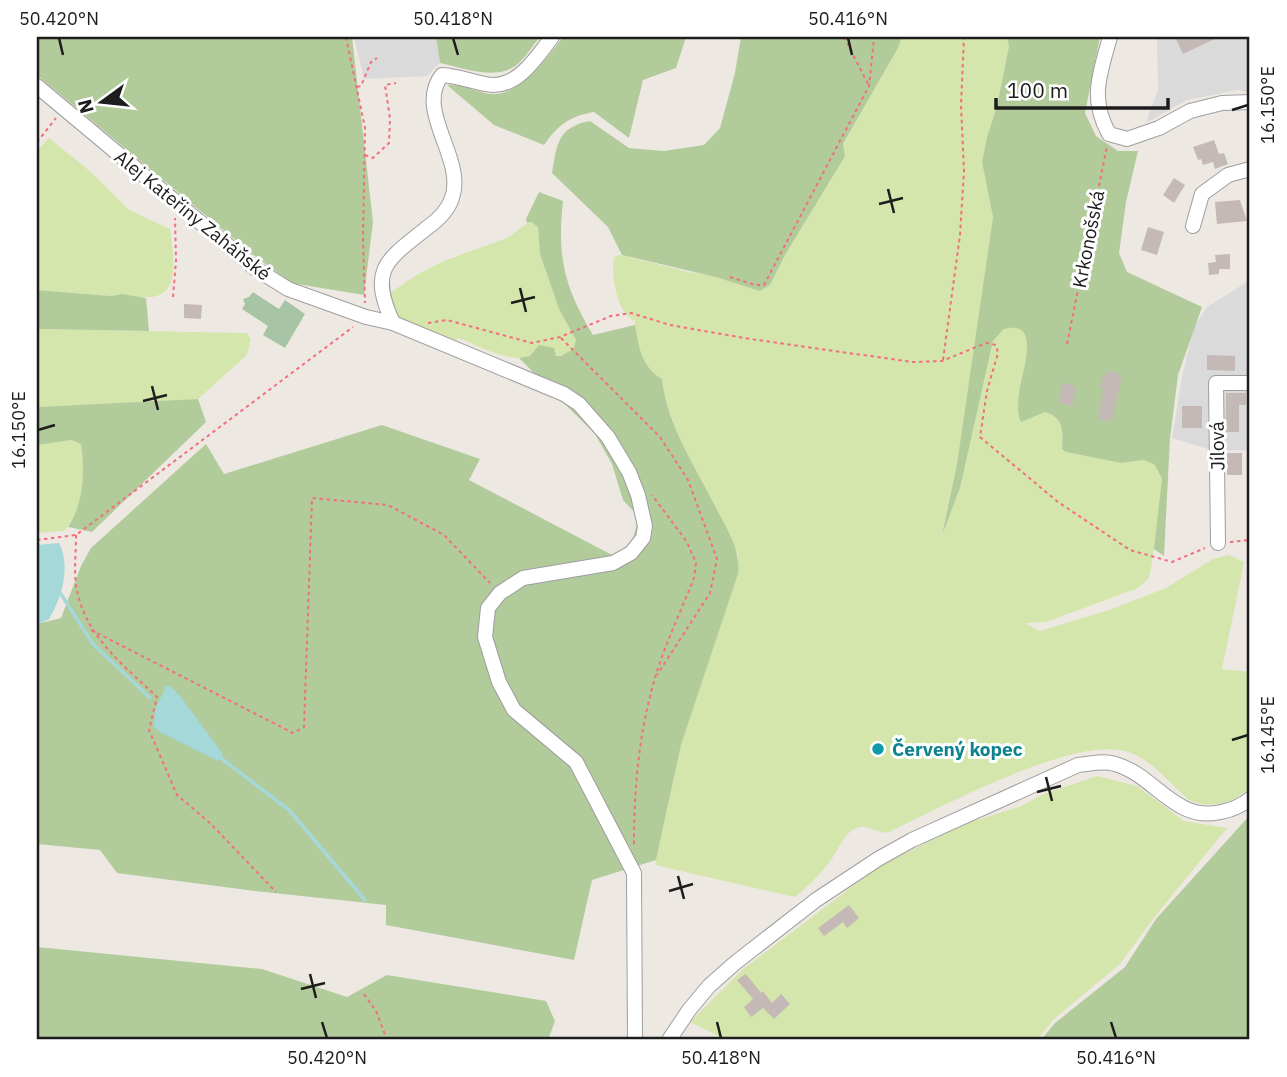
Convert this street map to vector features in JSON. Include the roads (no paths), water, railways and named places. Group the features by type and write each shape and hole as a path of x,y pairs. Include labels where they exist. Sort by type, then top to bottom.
{"street":[{"path":"393,323 384,304 381,286 383,267 436,221 452,198 455,183 453,168 436,116 433,96 437,82 442,75 488,85 505,83 527,70 552,37"},
{"path":"1111,37 1097,95 1099,116 1109,134 1127,139 1159,128 1191,111 1222,103 1250,102"},
{"name":"Alej Kateřiny Zaháňské","path":"37,86 256,270 288,289 366,317 393,323 564,394 579,404 608,437 629,472 638,495 645,526 643,538 631,553 613,563 523,578 500,593 488,608 485,637 499,682 514,710 576,762 634,873 635,1040"},
{"path":"1193,226 1202,194 1228,175 1250,169"},
{"name":"Jílová","path":"1218,543 1216,383 1250,383"},
{"path":"669,1040 709,986 816,900 912,840 1077,765 1098,762 1115,764 1133,772 1181,808 1198,814 1229,810 1250,799"}],"water":[{"path":"59,543 65,572 61,592 49,619 37,625 37,545"},
{"path":"166,686 170,686 180,696 223,754 218,761 158,731 154,726 155,710"}],"waterway":[{"path":"59,591 93,644 150,698"},
{"path":"217,755 289,810 365,900"}],"place":[{"name":"Červený kopec","path":"878,749"}]}
